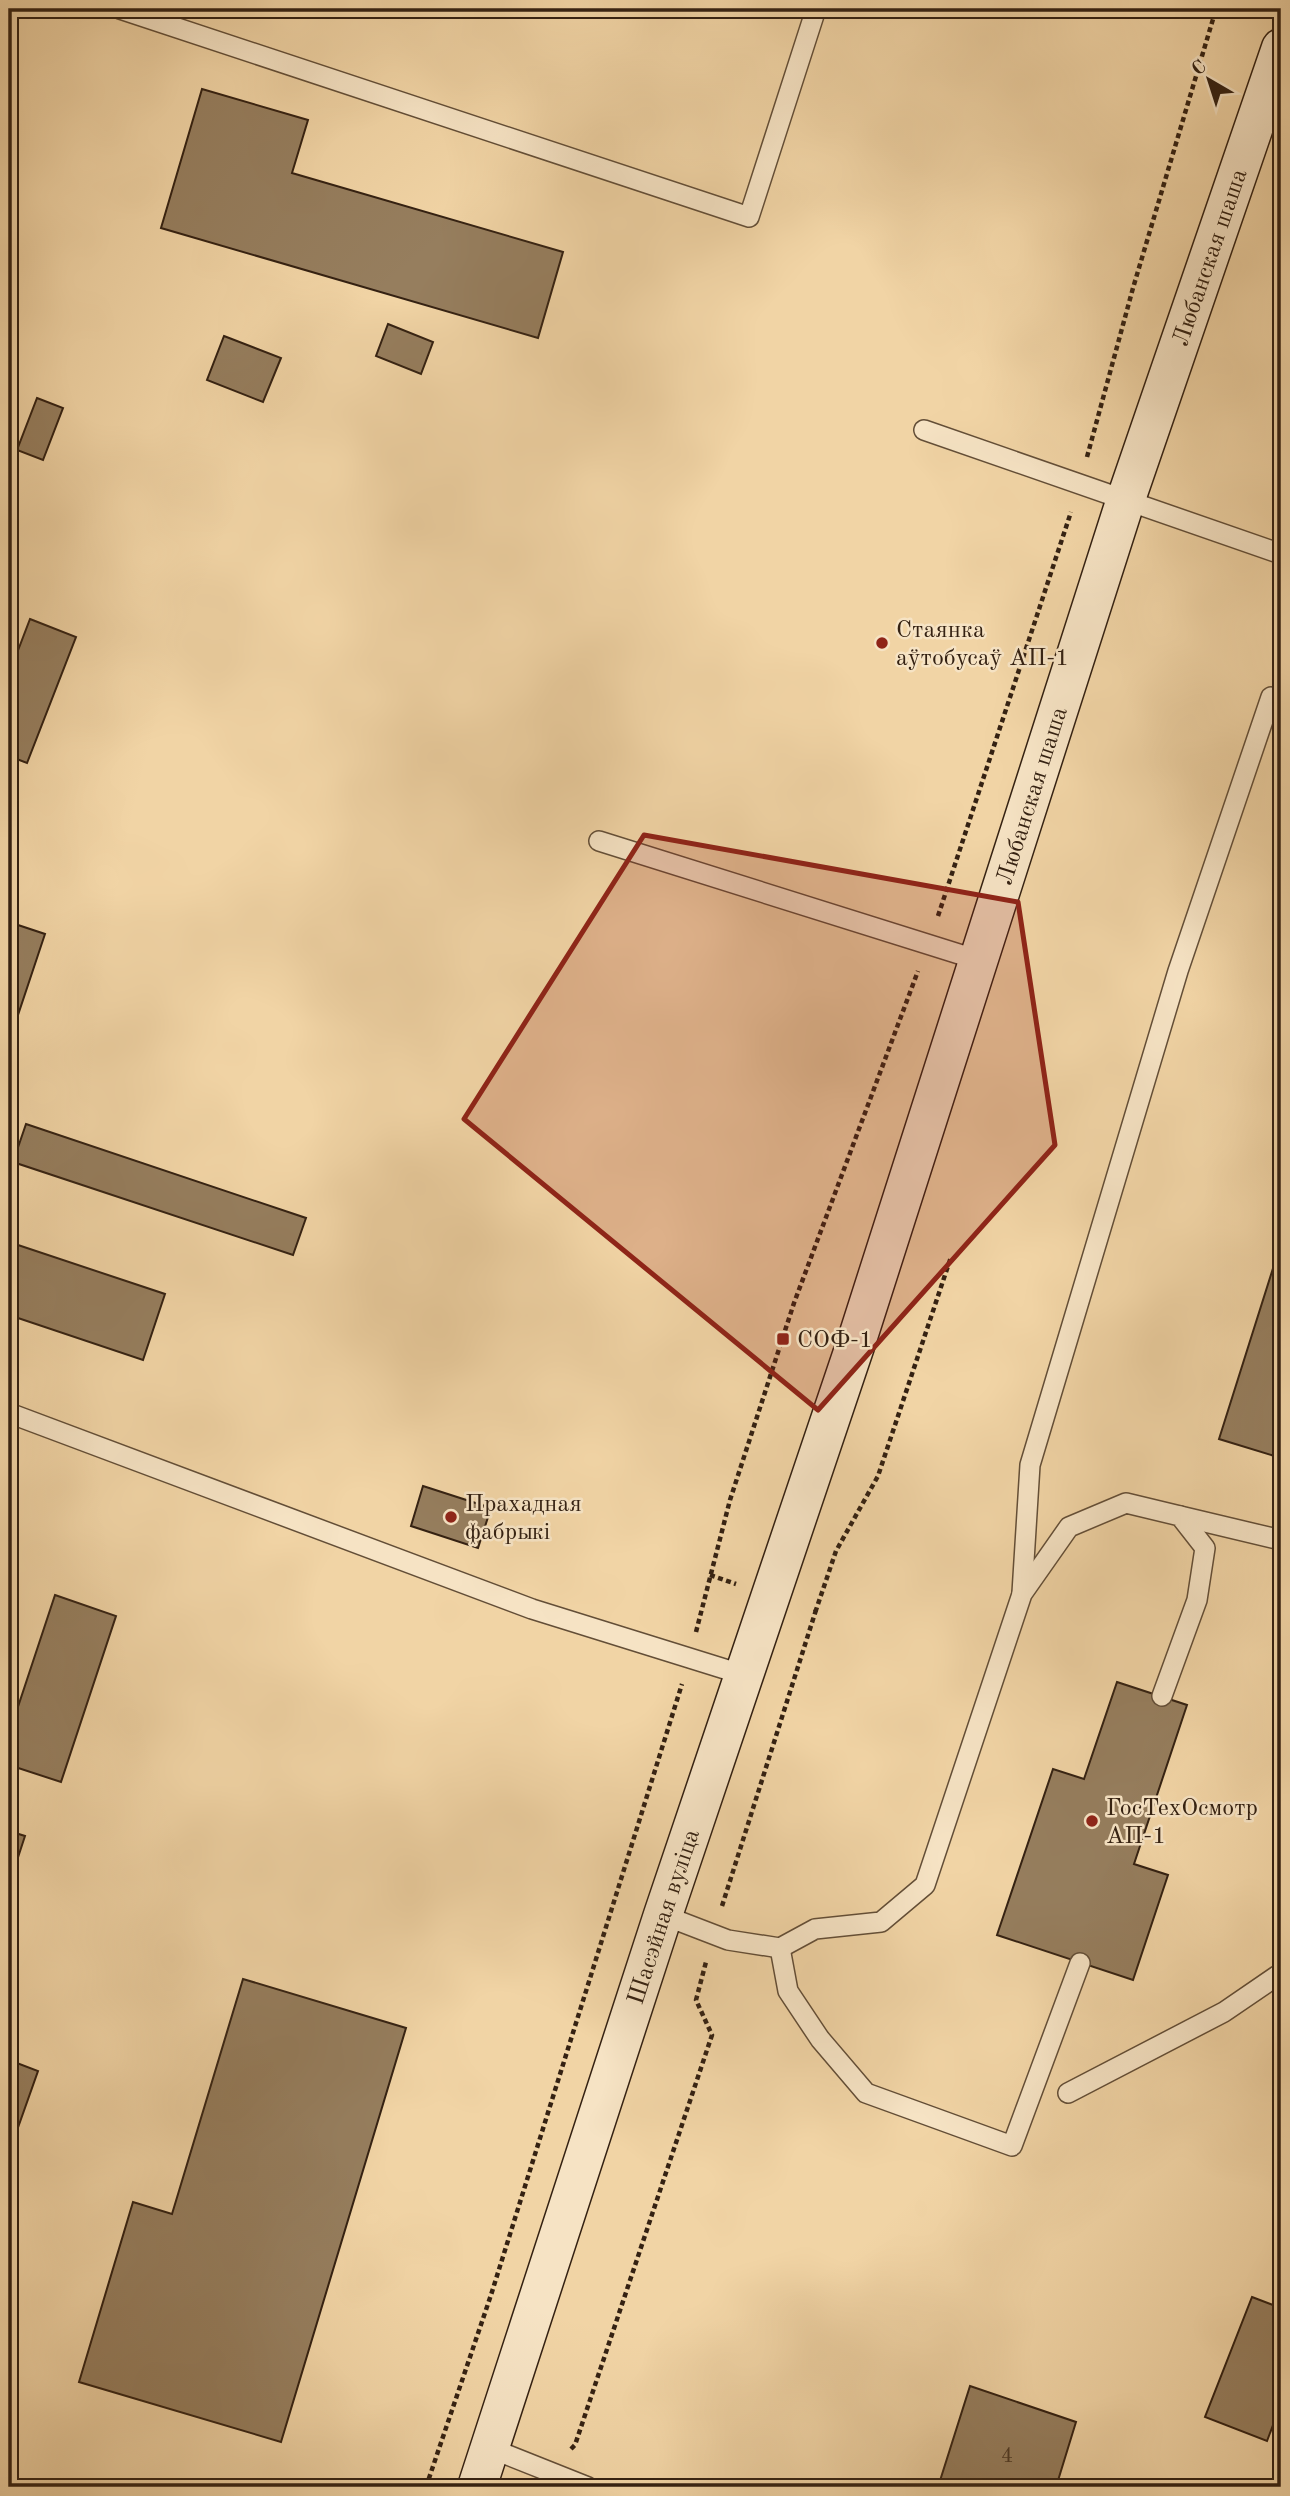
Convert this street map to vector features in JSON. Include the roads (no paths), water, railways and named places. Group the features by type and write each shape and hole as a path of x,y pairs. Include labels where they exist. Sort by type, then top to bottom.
{"main road":[{"name":"Любанская шаша","path":"855,1346 1126,499 1281,48"},
{"name":"Шасэйная вуліца","path":"477,2487 663,1915 855,1346"}],"lane":[{"path":"120,9 750,217 816,9"},
{"path":"924,430 1281,554"},
{"path":"663,1915 728,1940 780,1948 815,1928 881,1922 925,1885 1022,1594 1030,1465 1178,971 1271,697"},
{"path":"599,841 978,960"},
{"path":"9,1413 532,1609 744,1675"},
{"path":"1022,1594 1069,1527 1126,1503 1281,1540"},
{"path":"1162,1696 1196,1600 1205,1548 1180,1516"},
{"path":"780,1948 788,1991 820,2039 866,2093 1012,2146 1080,1963"},
{"path":"1068,2092 1224,2011 1281,1973"},
{"path":"490,2448 588,2487"}],"place":[{"name":"Стаянка аўтобусаў АП-1","path":"882,643"},
{"name":"СОФ-1","path":"783,1339"},
{"name":"Прахадная фабрыкі","path":"451,1517"},
{"name":"ГосТехОсмотр АП-1","path":"1092,1821"}]}
